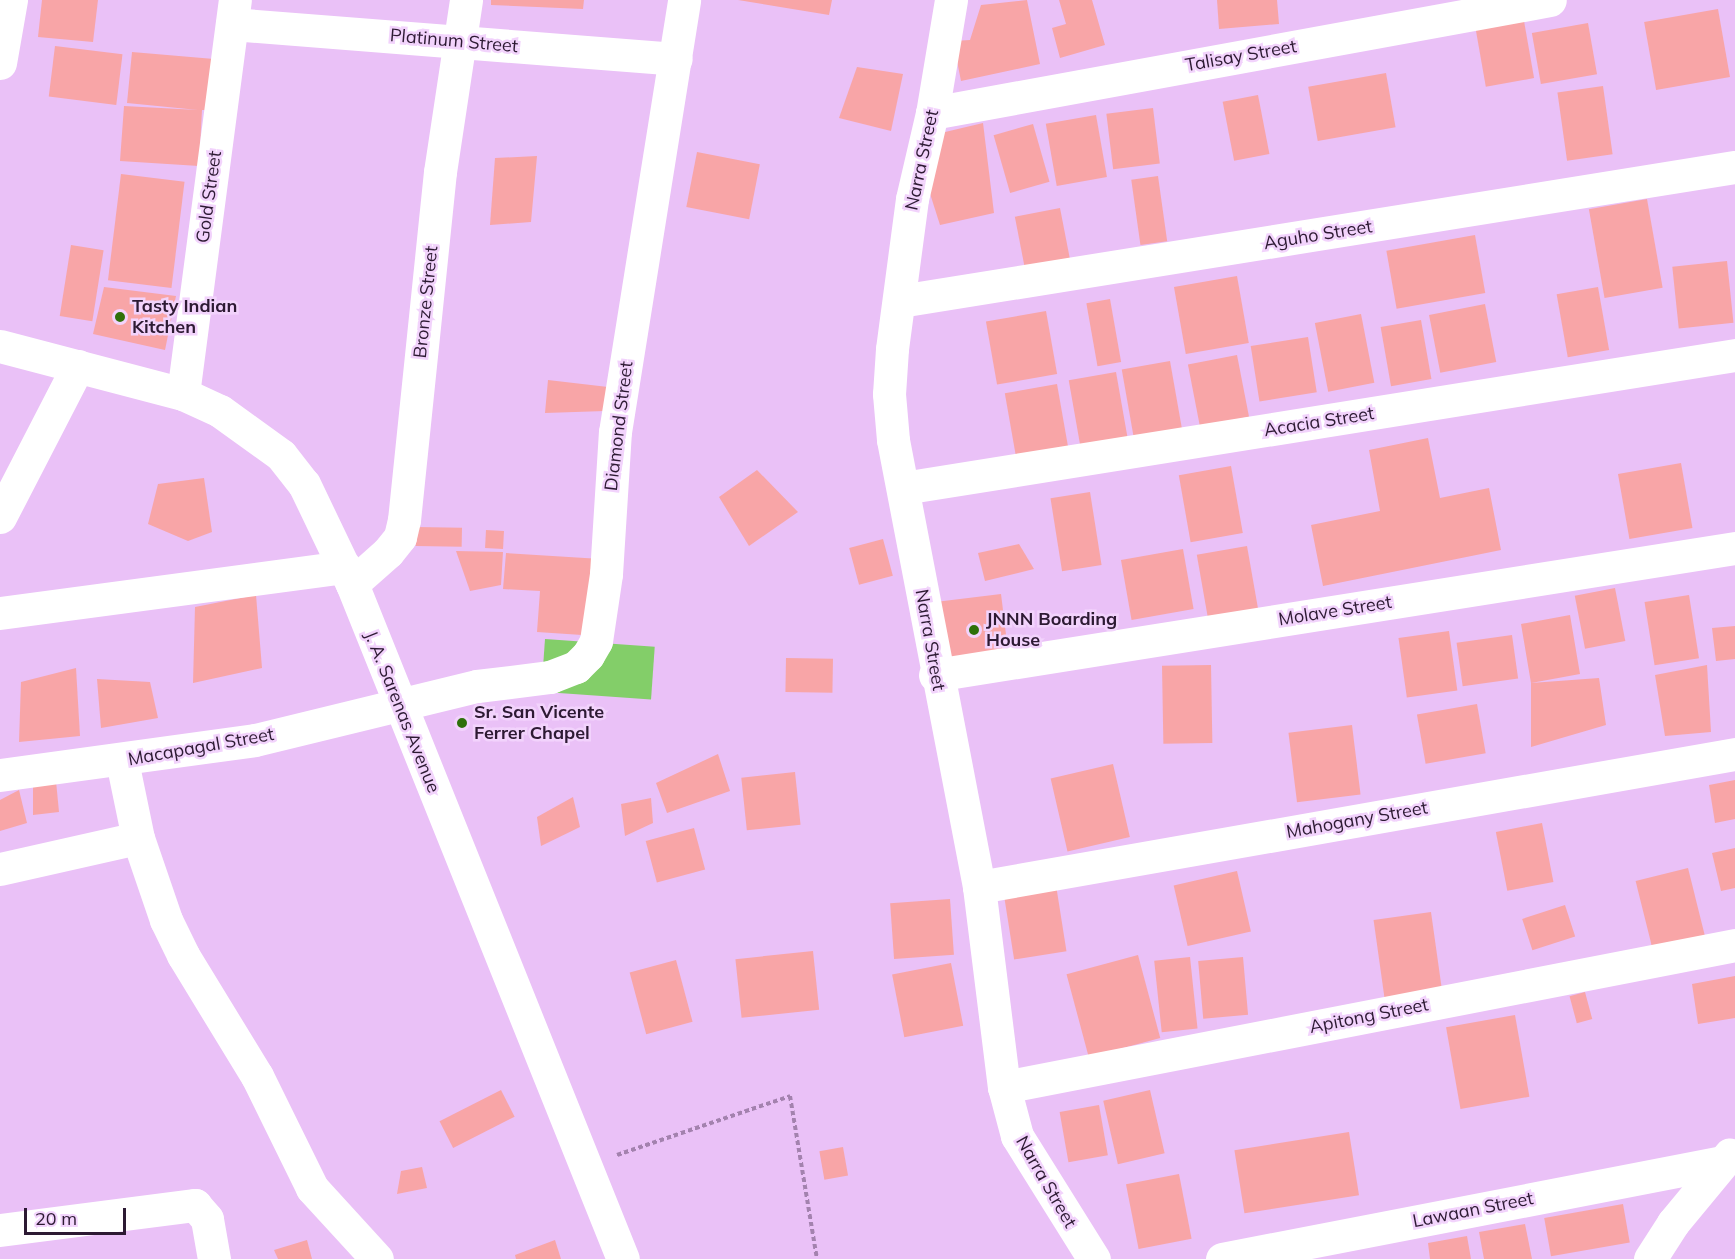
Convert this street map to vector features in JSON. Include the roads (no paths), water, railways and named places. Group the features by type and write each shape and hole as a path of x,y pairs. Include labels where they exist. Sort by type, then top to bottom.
{"street":[{"path":"0,63 10,0"},
{"name":"Bronze Street","path":"348,576 388,552 400,537 404,520 437,195 466,0"},
{"name":"Diamond Street","path":"399,707 477,686 563,673 588,656 596,641 606,574 615,432 684,0"},
{"name":"Narra Street","path":"951,0 932,113 912,200 889,394 935,675 979,887 1004,1086 1017,1136 1094,1259"},
{"name":"Talisay Street","path":"932,113 1550,0"},
{"name":"Platinum Street","path":"233,12 461,42 676,59"},
{"name":"Gold Street","path":"183,394 233,12"},
{"name":"Aguho Street","path":"900,301 1735,167"},
{"name":"J. A. Sarenas Avenue","path":"0,346 183,394 220,411 280,455 310,494 348,576 399,707 588,1165 623,1259"},
{"name":"Acacia Street","path":"903,488 1735,356"},
{"path":"0,517 78,366"},
{"name":"Molave Street","path":"935,675 1735,548"},
{"path":"0,613 348,576"},
{"name":"Macapagal Street","path":"0,774 123,760 255,740 399,707"},
{"name":"Mahogany Street","path":"979,887 1735,754"},
{"path":"123,760 138,838 175,938 257,1076 312,1188 377,1259"},
{"path":"0,869 138,838"},
{"name":"Apitong Street","path":"1004,1086 1735,945"},
{"path":"1650,1259 1729,1155"},
{"name":"Lawaan Street","path":"1222,1259 1729,1155"},
{"path":"0,1230 195,1205 207,1219 214,1259"}],"place":[{"name":"Tasty Indian Kitchen","path":"120,317"},
{"name":"JNNN Boarding House","path":"974,630"},
{"name":"Sr. San Vicente Ferrer Chapel","path":"462,723"}]}
